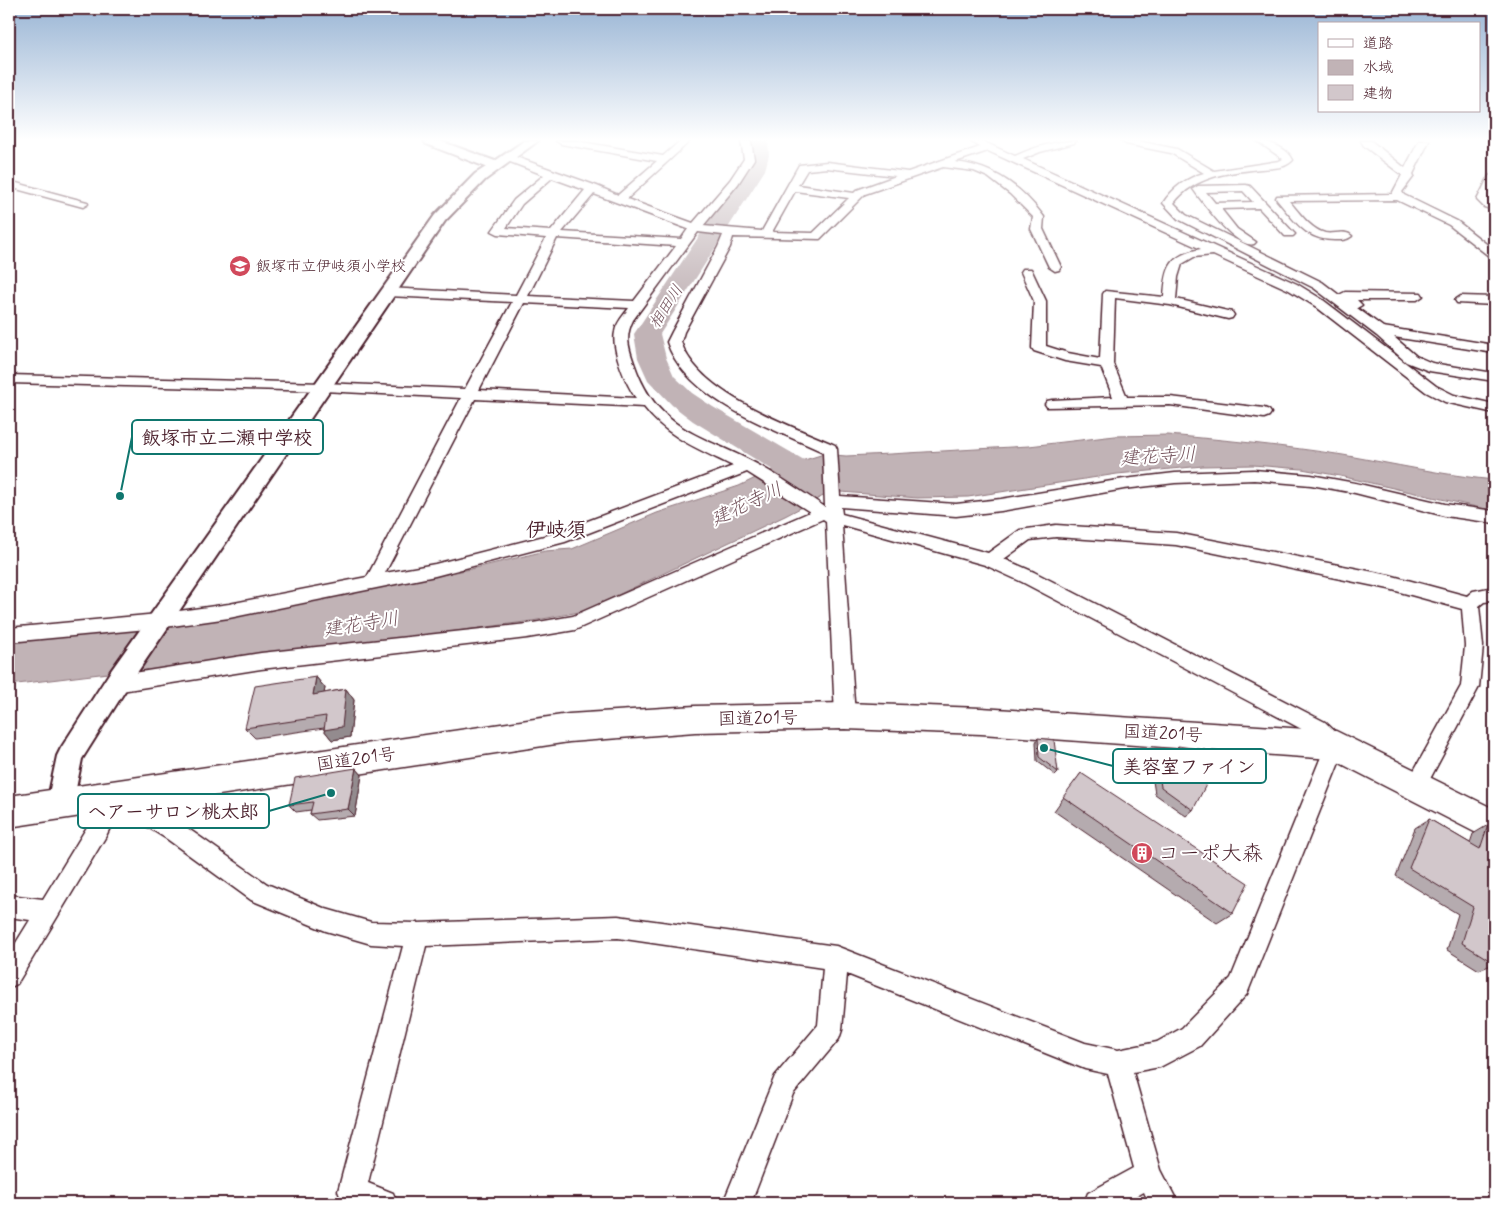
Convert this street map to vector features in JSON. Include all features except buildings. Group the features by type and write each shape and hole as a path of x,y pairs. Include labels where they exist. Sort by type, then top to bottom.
{"highway":[{"name":"国道201号","path":"9,812 569,728 695,718 846,716 981,721 1336,745 1494,826"}],"street":[{"path":"60,198 83,204"},
{"path":"60,803 70,756 117,681 440,218 459,198"},
{"path":"523,198 498,230 683,243"},
{"path":"373,581 554,234 585,198"},
{"path":"616,198 695,228 730,233 816,237 854,198"},
{"path":"9,976 98,829 115,795 175,832 259,892 326,920 371,933 417,935 618,927 836,958 1085,1056 1118,1064 1160,1054 1191,1037 1240,986 1336,745 1318,728 1028,577 990,560 828,507 753,468 683,436 659,417 644,397 630,372 621,345 621,331 637,305 683,243 721,198"},
{"path":"765,235 786,198"},
{"path":"1020,198 1039,217 1037,229 1055,267"},
{"path":"1099,198 1293,287 1319,304 1431,389 1450,399 1494,408"},
{"path":"1171,198 1168,203 1182,217 1318,285 1419,363 1429,367 1494,377"},
{"path":"1205,198 1233,231 1260,250 1257,255"},
{"path":"1255,198 1289,234"},
{"path":"1301,198 1281,198 1309,230 1324,236 1346,236"},
{"path":"1400,198 1453,224 1494,255"},
{"path":"1483,198 1482,200 1494,207"},
{"path":"1212,206 1262,205"},
{"path":"730,233 674,342 678,354 709,389 744,410 830,449 828,507 846,716"},
{"path":"1170,301 1172,273 1179,261 1196,252 1215,251"},
{"path":"1027,272 1040,301 1039,348 1065,357 1106,364"},
{"path":"388,292 637,305"},
{"path":"1122,401 1106,364 1109,294 1170,301 1228,315"},
{"path":"1417,296 1345,296 1369,316 1382,333 1494,348"},
{"path":"1461,300 1494,301"},
{"path":"9,379 473,389 644,397"},
{"path":"1052,404 1170,401 1264,413"},
{"path":"9,635 157,624 435,570 559,538 753,468"},
{"path":"117,681 261,661 527,631 575,623 828,507 956,510 1001,505 1124,484 1175,478 1254,475 1311,480 1355,488 1445,510 1494,517"},
{"path":"990,560 1026,534 1056,531 1176,539 1231,548 1340,573 1389,582 1470,604"},
{"path":"1470,604 1479,596 1494,594"},
{"path":"1416,785 1470,687 1474,646 1470,604"},
{"path":"9,906 48,911"},
{"path":"383,1203 350,1197 417,935"},
{"path":"737,1203 784,1085 830,1030 836,958"},
{"path":"1118,1064 1150,1174 1164,1203"},
{"path":"1098,1203 1150,1174"}],"water":[{"name":"建花寺川","path":"1168,435 1343,455 1494,480 1494,511 1340,476 1302,469 1253,465 1203,466 1117,474 968,497 918,498 841,492 827,494 785,516 584,611 532,621 141,673 108,673 9,685 9,643 132,628 178,626 471,569 545,551 572,549 657,513 739,486 772,470 824,454 846,456 890,454 1029,446 1115,436"}],"waterway":[{"name":"相田川","path":"736,198 647,334 652,358 662,380 682,399 703,414 805,475"}],"place":[{"name":"飯塚市立伊岐須小学校","path":"240,266"},
{"name":"飯塚市立二瀬中学校","path":"120,496"},
{"name":"美容室ファイン","path":"1044,748"},
{"name":"ヘアーサロン桃太郎","path":"331,793"},
{"name":"コーポ大森","path":"1142,853"}],"district":[{"name":"伊岐須","path":"556,529"}]}
